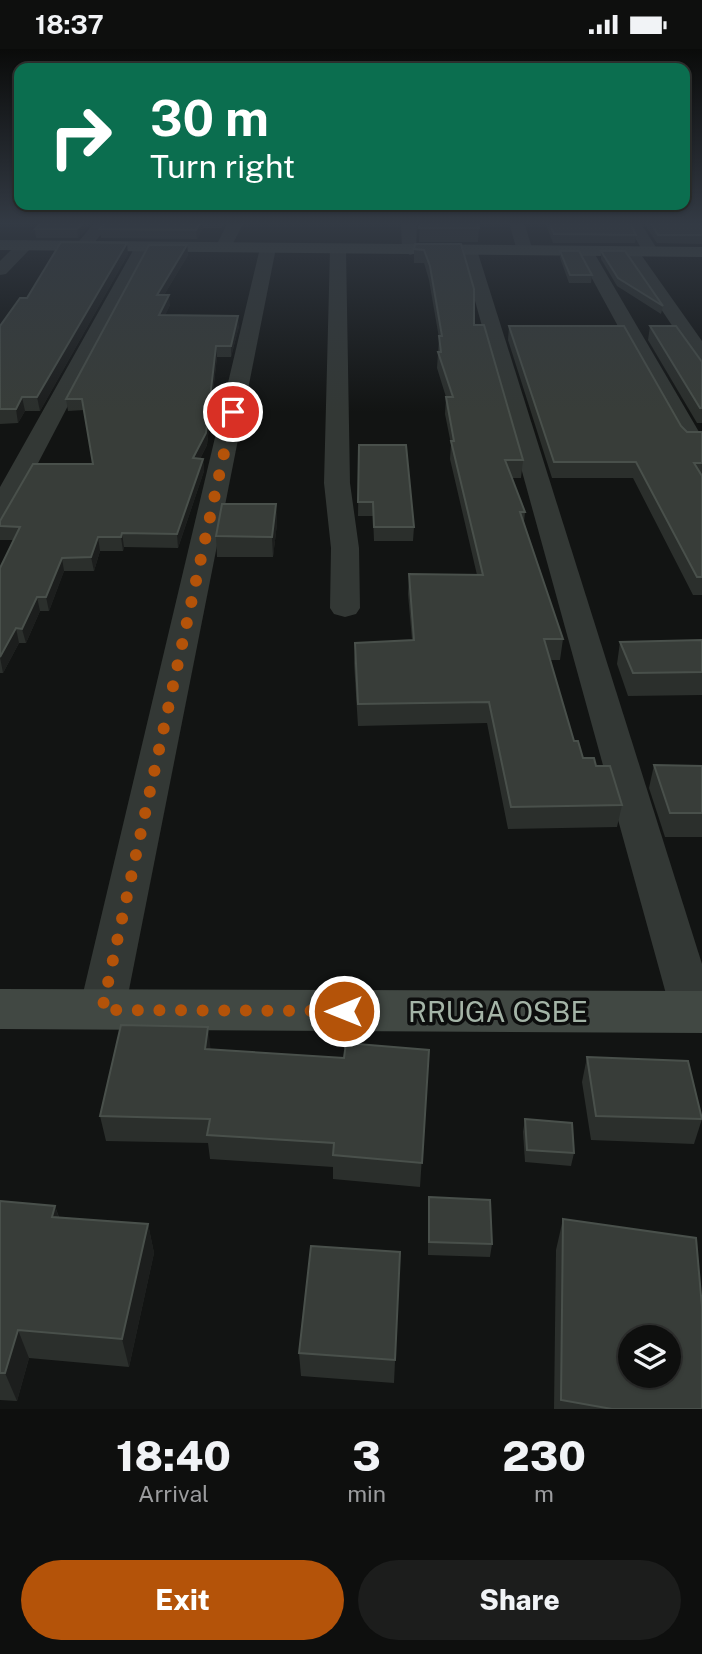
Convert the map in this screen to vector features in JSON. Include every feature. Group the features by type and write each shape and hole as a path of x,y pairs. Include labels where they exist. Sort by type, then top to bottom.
{"street":[{"path":"0,511 122,285"},
{"path":"102,1010 260,285"},
{"path":"338,285 337,483 345,548 345,608"},
{"path":"480,285 698,1012"},
{"path":"605,285 692,440"},
{"path":"654,285 702,356"},
{"name":"RRUGA OSBE","path":"0,1009 698,1012"}],"building":[{"path":"35,285 102,285 37,397 22,397 16,409 0,409 0,326 20,298 27,298"},
{"path":"127,285 163,285 157,295 169,295 159,315 238,316 231,346 216,346 206,433 193,458 203,459 177,534 122,533 121,537 98,537 91,557 62,558 46,597 37,597 22,629 16,628 0,657 0,568 20,527 0,526 0,521 33,464 93,464 82,399 66,399"},
{"path":"433,285 473,285 474,325 484,325 523,460 505,460 525,512 520,512 563,639 544,639 574,741 578,741 583,758 594,758 596,766 610,766 622,805 511,807 489,702 358,704 355,643 414,640 409,574 483,575 451,441 454,441 446,397 453,397 438,352 441,352 439,336 442,336"},
{"path":"630,285 649,285 663,306"},
{"path":"509,326 624,326 681,426 687,432 702,432 702,463 694,463 702,476 702,577 697,577 636,462 554,462"},
{"path":"650,326 676,326 702,362 702,408 700,408"},
{"path":"359,445 406,445 414,527 374,527 373,502 358,502"},
{"path":"222,504 276,504 272,537 216,536"},
{"path":"702,640 702,672 633,673 620,642"},
{"path":"654,765 702,766 702,813 670,813"},
{"path":"121,1025 208,1027 205,1049 344,1058 346,1043 429,1050 422,1163 333,1155 334,1143 207,1135 210,1119 100,1116"},
{"path":"587,1057 688,1061 702,1119 596,1116"},
{"path":"525,1119 572,1123 574,1153 527,1150"},
{"path":"429,1197 490,1200 492,1244 429,1242"},
{"path":"0,1201 55,1206 52,1217 148,1224 122,1339 18,1330 5,1373 0,1373"},
{"path":"563,1219 696,1238 702,1307 702,1409 612,1409 561,1400"},
{"path":"311,1246 400,1252 395,1360 299,1353"}],"route":[{"path":"233,412 102,1010 344,1011"}]}
